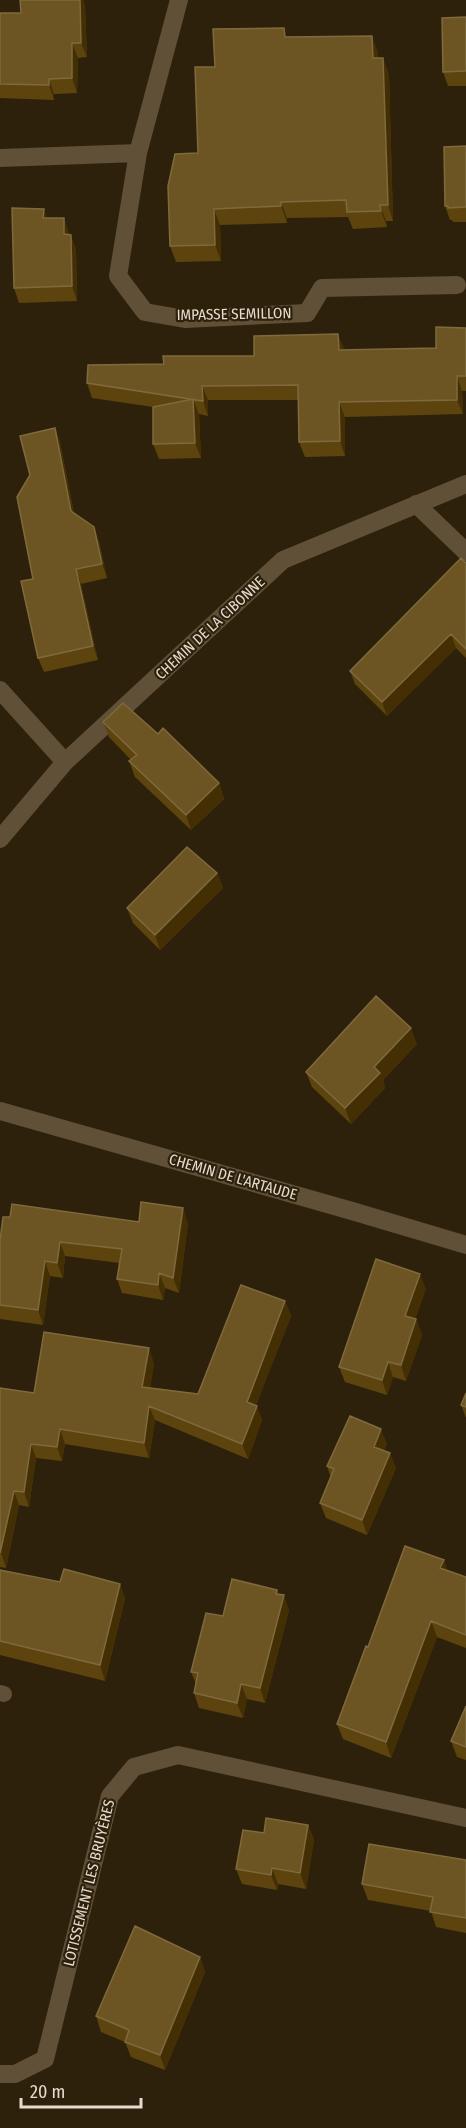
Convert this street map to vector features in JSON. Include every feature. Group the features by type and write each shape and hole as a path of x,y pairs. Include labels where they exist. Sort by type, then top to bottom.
{"street":[{"name":"IMPASSE SEMILLON","path":"179,0 138,153 118,276 145,312 184,319 307,313 322,288 457,285"},
{"path":"0,158 138,153"},
{"name":"CHEMIN DE LA CIBONNE","path":"0,839 64,762 283,560 466,484"},
{"path":"416,504 466,552"},
{"path":"0,690 64,762"},
{"name":"CHEMIN DE L'ARTAUDE","path":"0,1112 466,1245"},
{"name":"LOTISSEMENT LES BRUYÈRES","path":"8,2074 45,2059 110,1796 134,1767 178,1755 466,1818"}],"building":[{"path":"20,0 80,0 81,43 72,43 72,78 49,79 49,85 0,84 0,13 21,13"},
{"path":"466,17 466,71 443,72 442,18"},
{"path":"284,28 285,37 372,36 373,58 383,58 388,205 380,205 381,211 347,212 346,200 281,202 281,206 214,209 215,245 170,246 168,186 175,154 198,153 195,67 215,67 213,29"},
{"path":"466,146 466,207 448,208 445,206 444,147"},
{"path":"12,208 44,209 43,218 64,218 64,234 71,235 72,286 14,288"},
{"path":"436,327 466,328 466,376 457,376 457,400 339,402 340,441 299,442 298,385 202,386 203,401 87,383 88,365 164,364 163,356 254,356 254,336 338,334 339,350 436,348"},
{"path":"193,399 195,443 153,444 153,407"},
{"path":"55,428 71,511 94,527 102,564 76,569 93,646 38,658 21,581 33,579 17,497 30,475 20,436"},
{"path":"461,558 466,563 466,649 451,634 382,702 350,671"},
{"path":"123,703 158,734 163,728 219,783 186,815 129,761 137,755 103,722"},
{"path":"187,847 217,873 155,935 127,908"},
{"path":"376,996 411,1028 374,1067 380,1073 345,1108 306,1072"},
{"path":"141,1202 183,1208 173,1278 159,1273 158,1285 117,1279 122,1249 60,1242 57,1263 45,1261 38,1310 0,1305 0,1240 3,1217 10,1217 12,1204 139,1222"},
{"path":"376,1259 420,1274 405,1316 416,1319 401,1365 388,1362 382,1380 339,1367"},
{"path":"241,1285 285,1301 247,1402 257,1406 242,1444 149,1406 144,1443 60,1429 57,1447 31,1444 24,1492 14,1491 0,1553 0,1388 34,1393 44,1332 149,1348 142,1387 198,1394"},
{"path":"466,1393 466,1407 461,1405"},
{"path":"350,1416 381,1429 374,1447 390,1453 362,1520 320,1503 334,1469 327,1466"},
{"path":"405,1546 444,1560 440,1568 466,1577 466,1635 431,1621 386,1742 337,1724"},
{"path":"64,1569 120,1584 100,1665 0,1641 0,1570 60,1582"},
{"path":"232,1579 277,1590 276,1594 284,1595 260,1688 241,1684 237,1703 194,1693 198,1673 191,1672 206,1613 223,1616"},
{"path":"466,1706 466,1747 451,1741"},
{"path":"266,1818 308,1825 300,1873 272,1868 271,1875 236,1869 243,1830 264,1833"},
{"path":"369,1844 466,1860 466,1918 430,1912 433,1897 362,1884"},
{"path":"135,1926 200,1957 160,2055 125,2042 129,2030 96,2016"}]}
